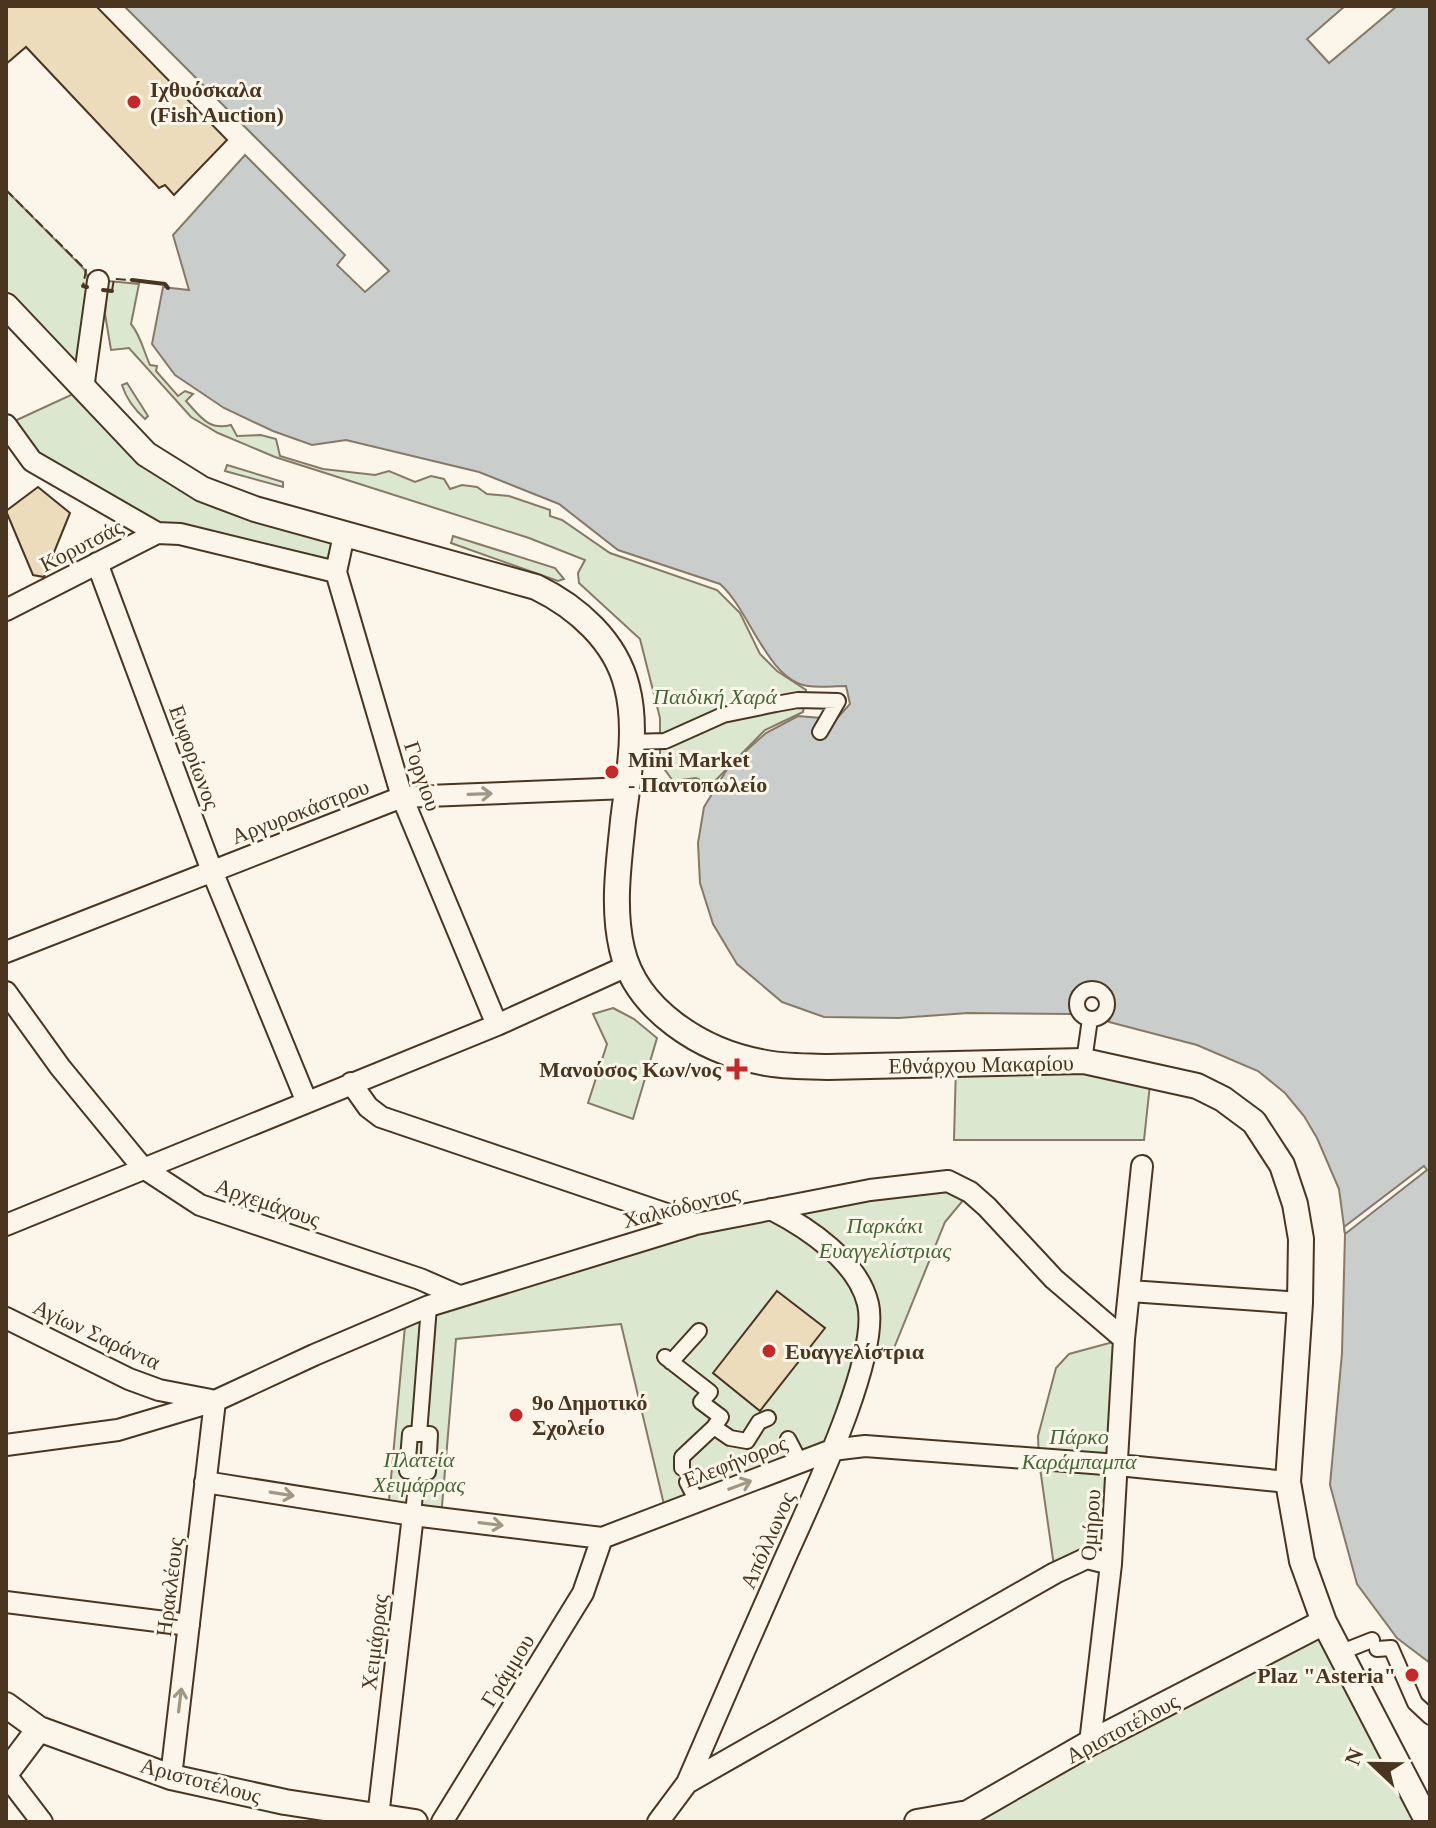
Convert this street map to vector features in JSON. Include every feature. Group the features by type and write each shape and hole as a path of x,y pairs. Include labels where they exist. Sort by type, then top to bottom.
{"street":[{"path":"83,389 98,281"},
{"path":"6,306 146,454 202,489 255,509 344,535"},
{"path":"6,425 32,461 157,533"},
{"name":"Κορυτσάς","path":"6,610 157,533 180,534 336,572"},
{"name":"Γοργίου","path":"344,535 336,572 402,797 497,1025"},
{"name":"Εθνάρχου Μακαρίου","path":"344,535 513,580 555,597 575,610 604,640 627,686 630,742 617,909 621,948 627,966 652,1004 683,1030 721,1050 763,1063 828,1067 1084,1061 1197,1086 1223,1099 1254,1122 1282,1165 1295,1204 1301,1239 1300,1303 1288,1482 1302,1561 1324,1622 1428,1822"},
{"name":"Ευφορίωνος","path":"97,563 212,871 306,1100"},
{"path":"630,742 665,741 723,715 776,704 798,700 838,701 820,732"},
{"name":"Αργυροκάστρου","path":"6,952 402,797 627,788"},
{"path":"6,1225 306,1100 497,1025 627,966"},
{"name":"Αρχεμάχους","path":"6,992 60,1067 142,1167 200,1205 420,1279 459,1296"},
{"path":"1084,1061 1090,1019"},
{"path":"351,1083 368,1107 381,1117 696,1224"},
{"name":"Ομήρου","path":"1090,1743 1111,1564 1124,1339 1142,1166"},
{"name":"Χαλκόδοντος","path":"6,1445 118,1430 215,1401 429,1306 696,1224 870,1190 948,1181 970,1192 987,1207 1054,1279 1124,1339"},
{"name":"Απόλλωνος","path":"658,1822 687,1783 832,1450 860,1374 869,1332 868,1304 863,1290 830,1248 808,1229 771,1209"},
{"path":"1130,1291 1300,1303"},
{"name":"Χειμάρρας","path":"378,1817 417,1472 407,1471 410,1434 419,1434 429,1306"},
{"name":"Αγίων Σαράντα","path":"6,1318 129,1379 159,1390 215,1401"},
{"path":"697,1501 685,1475 682,1457 721,1417 701,1402 710,1392 668,1360 699,1331"},
{"name":"Ηρακλέους","path":"171,1777 215,1401"},
{"path":"714,1427 730,1438 747,1441 759,1422 768,1418"},
{"path":"788,1439 800,1462"},
{"name":"Ελεφήνορος","path":"205,1482 413,1515 602,1538 832,1450 865,1446 1118,1465 1288,1482"},
{"name":"Γράμμου","path":"442,1822 583,1593 602,1538"},
{"path":"687,1783 1055,1573 1087,1558 1111,1564"},
{"path":"6,1602 189,1625"},
{"name":"Αριστοτέλους","path":"917,1822 968,1818 1090,1743 1324,1622"},
{"path":"1339,1653 1374,1644 1391,1648 1415,1703 1430,1717"},
{"name":"Αριστοτέλους","path":"6,1705 39,1729 171,1777 285,1802 415,1822"},
{"path":"39,1729 6,1774 42,1822"}],"green space":[{"path":"6,190 84,269 96,294 83,389 146,454 344,535 336,572 180,534 32,461 6,425 82,390 6,306"},
{"name":"Παιδική Χαρά","path":"108,281 139,284 131,324 150,365 157,366 156,371 178,396 185,391 193,394 186,401 210,424 231,425 237,436 261,435 276,439 280,456 323,469 375,475 389,471 415,482 431,476 444,479 450,489 462,485 477,487 487,494 509,496 550,510 550,516 562,520 610,553 717,590 740,613 760,654 777,671 806,690 803,712 765,730 711,785 696,778 673,781 660,763 660,718 640,639 579,583 578,573 585,560 529,538 275,457 218,433 191,417 129,348 111,350 105,314"},
{"path":"127,383 148,416 145,419 126,395 122,385"},
{"path":"227,465 283,482 283,487 225,471"},
{"path":"453,536 555,568 564,579 558,581 451,543"},
{"path":"613,1008 634,1019 657,1038 633,1119 588,1103 607,1044 593,1014"},
{"path":"956,1065 1151,1075 1144,1140 954,1140"},
{"path":"948,1181 970,1192 945,1222 890,1358 864,1355 832,1450 666,1513 621,1324 456,1339 441,1518 388,1511 406,1315 607,1251"},
{"name":"Πάρκο Καράμπαμπα","path":"1124,1339 1111,1564 1055,1573 1038,1436 1056,1368 1069,1354"},
{"path":"1324,1622 1428,1822 968,1822"}],"shaded area":[{"path":"124,6 1345,6 1307,39 1329,63 1397,6 1430,6 1430,1663 1397,1638 1357,1584 1330,1485 1342,1353 1345,1234 1339,1189 1304,1116 1285,1093 1258,1071 1197,1045 1109,1022 1112,997 1097,983 1086,984 1078,991 1072,1014 824,1017 782,1002 737,964 713,924 700,883 698,843 704,807 729,766 766,733 798,716 821,718 820,737 850,704 846,686 813,687 794,681 770,658 741,610 720,584 618,550 559,504 479,472 346,440 312,445 224,408 175,375 152,344 163,287 189,290 173,235 245,155 345,255 337,265 365,292 389,271"}],"pier":[{"path":"1424,1166 1427,1170 1345,1234 1344,1227"}],"building":[{"name":"Ιχθυόσκαλα (Fish Auction)","path":"6,6 96,6 227,140 174,195 165,185 159,188 26,47 6,64"},
{"path":"38,487 70,513 44,577 33,575 6,511"},
{"name":"Ευαγγελίστρια","path":"777,1291 825,1328 760,1411 713,1373"}],"fence":[{"path":"6,190 86,270 83,286"},
{"path":"112,291 114,279 132,280"}],"wall":[{"path":"132,280 165,284 168,288"},
{"path":"83,286 87,287"},
{"path":"103,290 112,291"}],"place":[{"name":"Ιχθυόσκαλα (Fish Auction)","path":"134,102"},
{"name":"Mini Market - Παντοπωλείο","path":"612,772"},
{"name":"Μανούσος Κων/νος","path":"737,1069"},
{"name":"Ευαγγελίστρια","path":"769,1351"},
{"name":"9ο Δημοτικό Σχολείο","path":"516,1415"},
{"name":"Plaz \"Asteria\"","path":"1412,1675"}],"park label":[{"name":"Παρκάκι Ευαγγελίστριας","path":"885,1238"},
{"name":"Πλατεία Χειμάρρας","path":"419,1472"}]}
